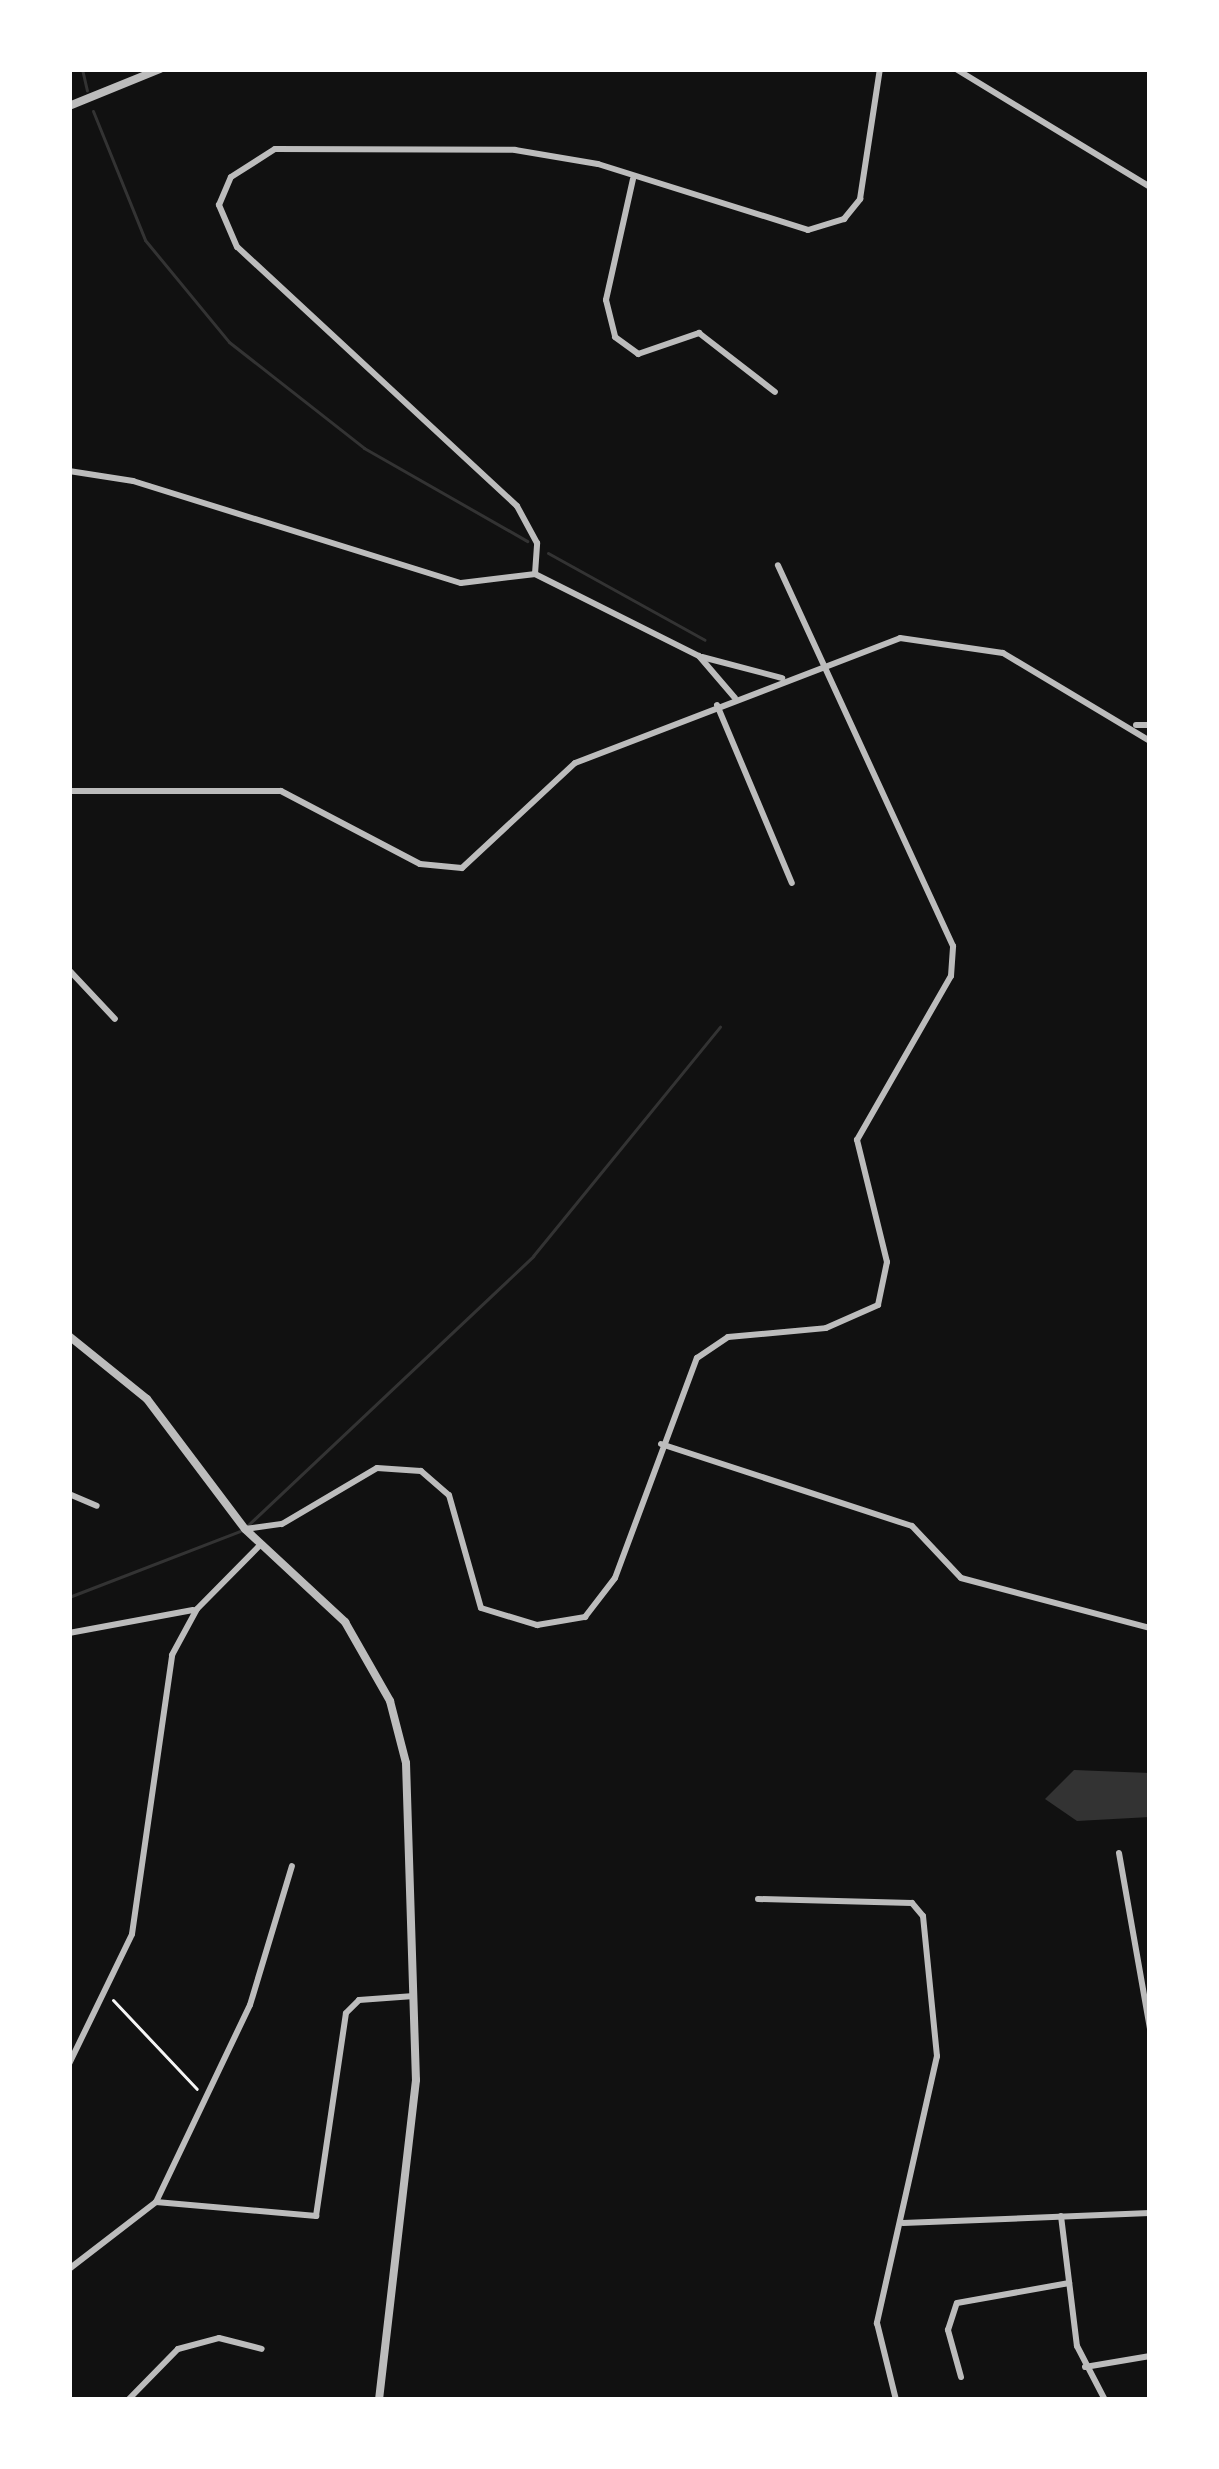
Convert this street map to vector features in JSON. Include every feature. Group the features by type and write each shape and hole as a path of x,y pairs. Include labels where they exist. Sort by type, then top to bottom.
{"street":[{"path":"69,106 160,69"},
{"path":"535,574 537,543 517,506 237,247 220,205 250,160 307,146 514,150 634,179 787,230 844,219 872,155 880,69"},
{"path":"956,69 1150,187"},
{"path":"634,179 606,300 615,337 638,354 699,333 775,392"},
{"path":"69,471 134,481 461,583 535,574 699,656 782,678"},
{"path":"243,1525 282,1524 377,1468 421,1472 448,1495 481,1608 562,1625 585,1617 615,1578 661,1444 710,1345 826,1328 878,1305 887,1262 857,1140 951,976 945,923 816,664 778,565"},
{"path":"69,791 281,790 438,871 484,856 574,763 816,664 900,638 969,643 1062,679 1150,741"},
{"path":"699,656 735,698"},
{"path":"717,705 792,883"},
{"path":"1132,725 1150,724"},
{"path":"69,970 115,1019"},
{"path":"69,1336 147,1399 243,1525 345,1622 390,1700 406,1763 416,2080 379,2400"},
{"path":"661,1444 911,1526 961,1578 1150,1628"},
{"path":"69,1494 97,1506"},
{"path":"69,2064 110,1997 147,1871 172,1655 197,1609 261,1544"},
{"path":"69,1634 197,1609"},
{"path":"1118,1853 1150,2029"},
{"path":"69,2269 157,2202 250,2005 292,1865"},
{"path":"758,1899 920,1909 939,2028 903,2223 877,2323 896,2400"},
{"path":"157,2202 316,2216 346,2014 359,2000 414,1996"},
{"path":"903,2223 1150,2213"},
{"path":"1061,2216 1085,2367 1105,2400"},
{"path":"962,2377 948,2330 957,2303 1069,2283"},
{"path":"128,2400 178,2349 219,2338 262,2349"},
{"path":"1085,2367 1150,2356"}],"path":[{"path":"110,1997 206,2100"}],"shaded area":[{"path":"1074,1770 1150,1773 1150,1817 1077,1821 1045,1799"}],"waterway":[{"path":"82,69 87,90"},
{"path":"93,111 145,240 229,342 364,448 527,541"},
{"path":"548,553 705,640"},
{"path":"248,1525 533,1256 720,1027"},
{"path":"69,1597 240,1531"}]}
